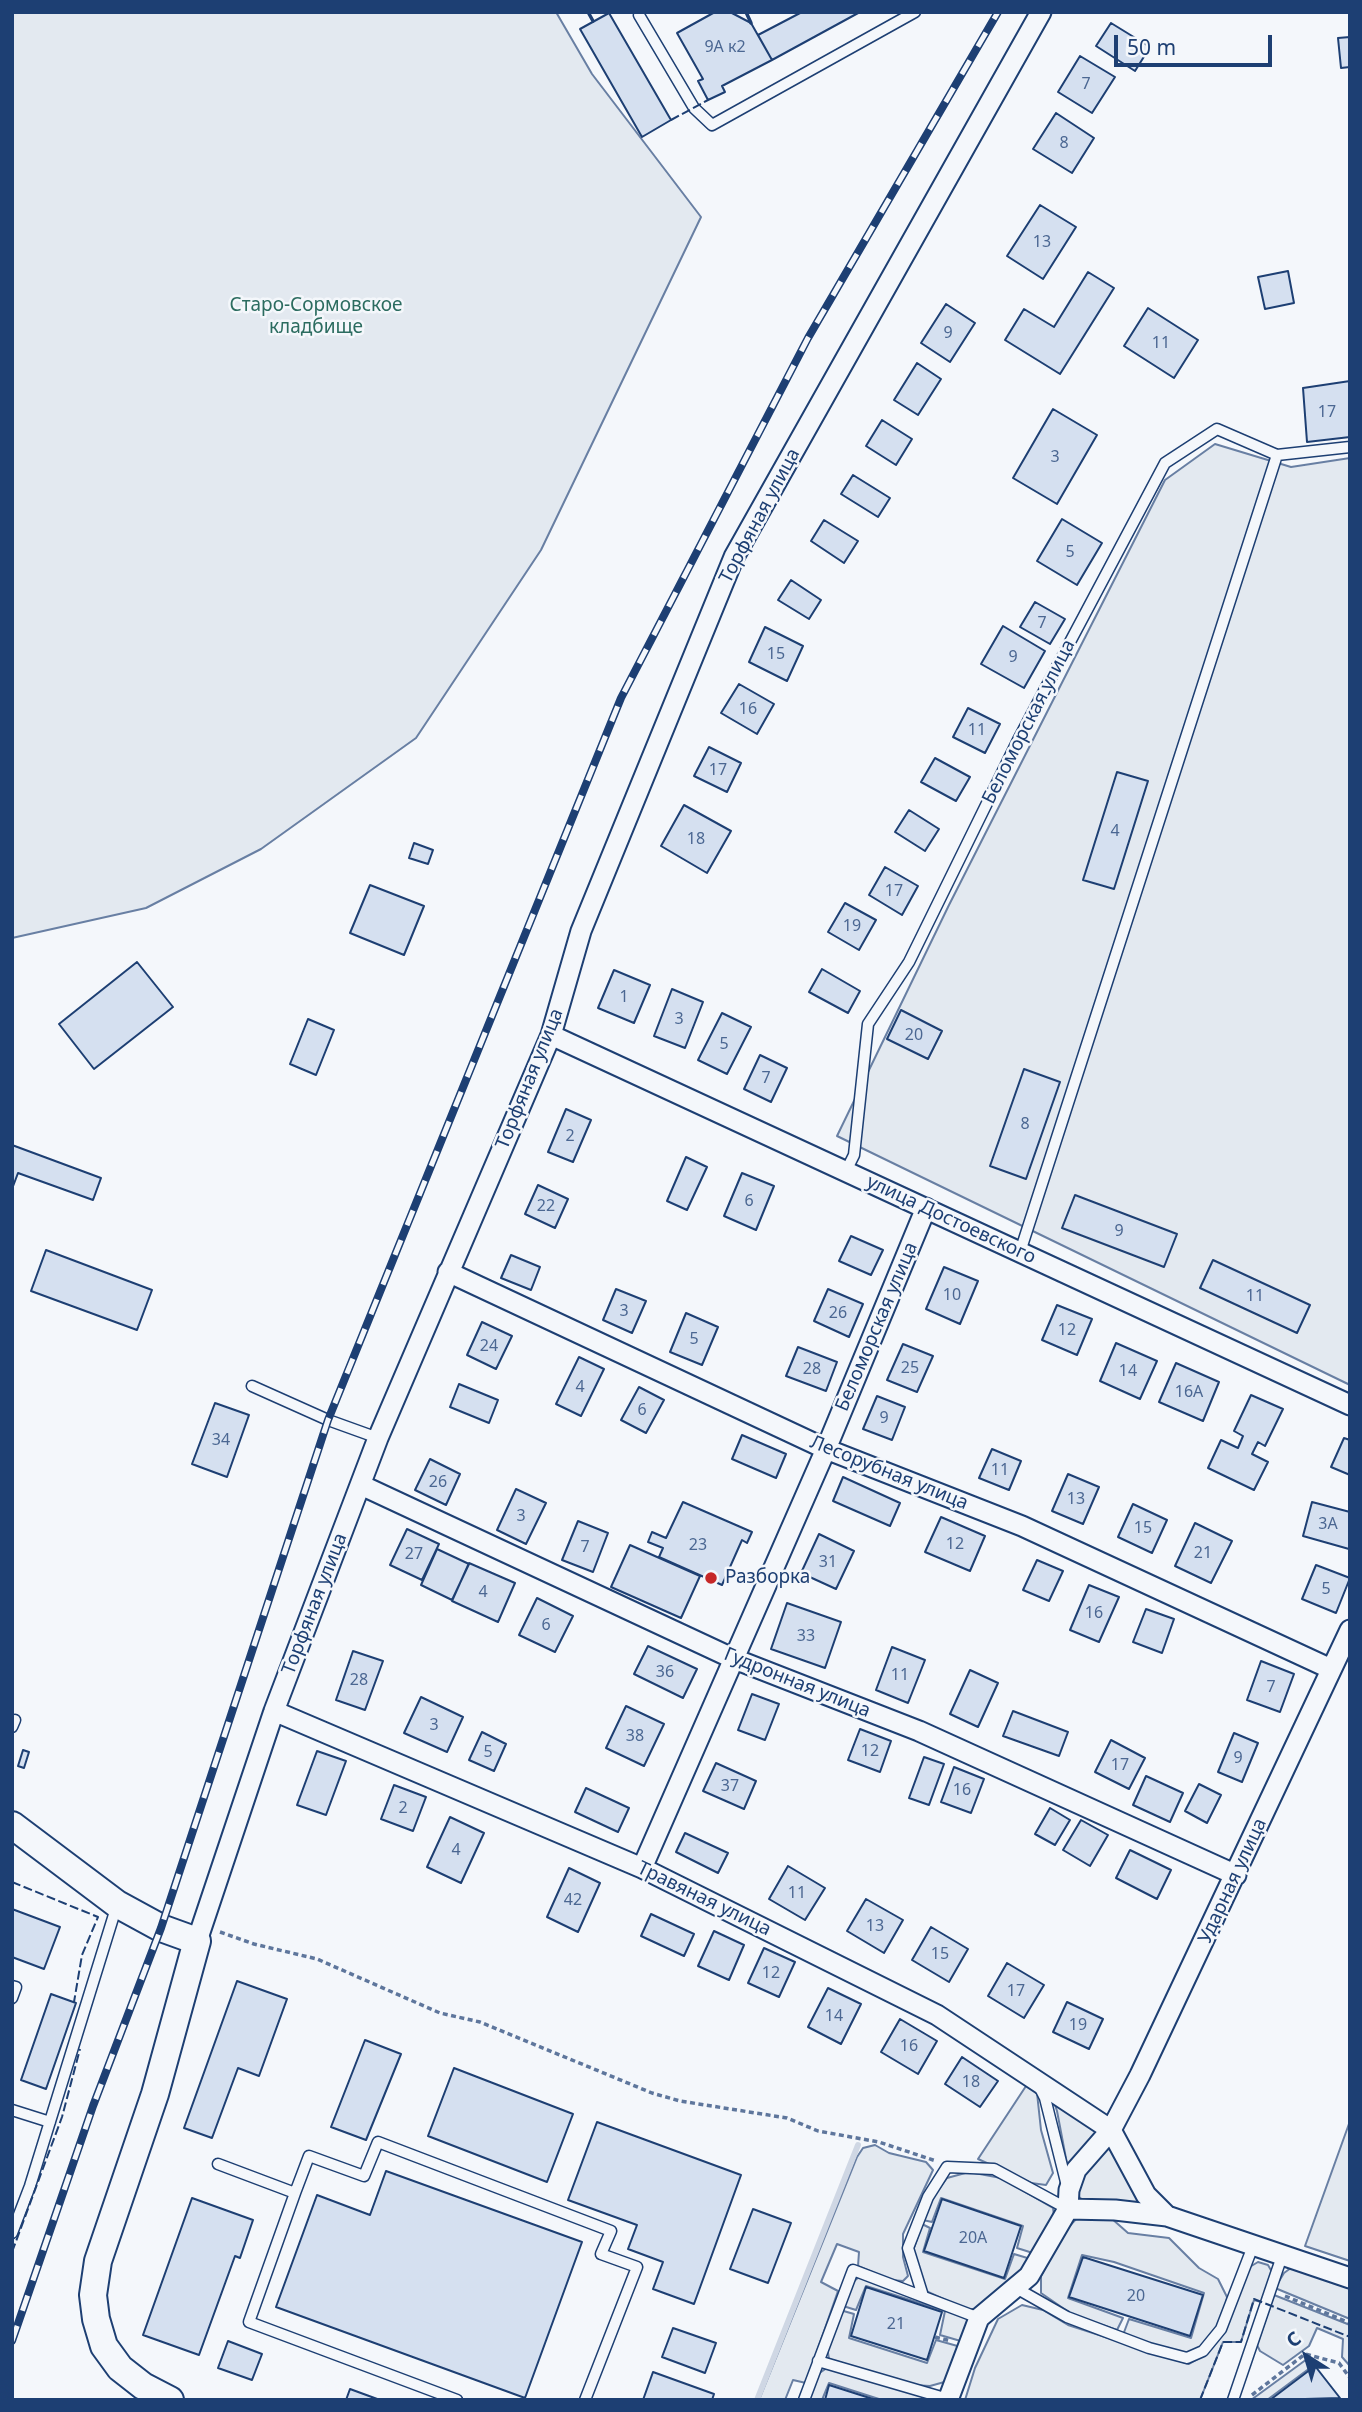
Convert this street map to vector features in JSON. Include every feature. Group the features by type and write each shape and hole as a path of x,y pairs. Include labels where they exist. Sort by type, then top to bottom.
{"street":[{"name":"Торфяная улица","path":"199,1934 274,1711 378,1438 551,1035 581,932 734,557 1041,12"},
{"name":"улица Достоевского","path":"551,1035 1350,1405"},
{"name":"Беломорская улица","path":"642,1868 826,1449 926,1208"},
{"name":"Лесорубная улица","path":"449,1272 826,1449 1022,1526 1331,1669"},
{"name":"Гудронная улица","path":"361,1485 732,1658 919,1731 1236,1875"},
{"name":"Ударная улица","path":"1068,2199 1076,2170 1111,2130 1236,1875 1350,1630"},
{"name":"Травяная улица","path":"274,1711 642,1868 937,2015 1111,2130"},
{"path":"12,1825 117,1905 161,1928 199,1934 155,2095 98,2261 93,2295 96,2319 104,2346 120,2368 143,2386 170,2400"},
{"path":"1111,2130 1146,2195 1167,2216"},
{"path":"948,2399 979,2318 1029,2276 1068,2199 1115,2210 1167,2216 1350,2278"}],"lane":[{"path":"639,15 694,108 712,125 915,12"},
{"name":"Беломорская улица","path":"846,1171 854,1155 868,1024 909,962 1018,740 1165,463 1217,429 1278,455 1350,447"},
{"path":"1020,1252 1278,455"},
{"path":"252,1386 328,1420 378,1438"},
{"path":"12,2233 50,2122 117,1905"},
{"path":"12,1986 16,1987 12,1998"},
{"path":"1036,2081 1045,2098 1068,2199"},
{"path":"12,2110 50,2122"},
{"path":"457,2400 249,2322 309,2156 364,2176 378,2142 611,2231 601,2254 637,2267 585,2400"},
{"path":"218,2164 295,2193"},
{"path":"923,2297 908,2248 929,2197 947,2167 994,2169 1068,2199"},
{"path":"1016,2288 1067,2317 1149,2348 1187,2358 1203,2351 1221,2329 1253,2246"},
{"path":"1233,2400 1282,2256"},
{"path":"804,2400 853,2270 979,2318"},
{"path":"818,2361 948,2399"}],"path":[{"path":"199,1934 317,1959 440,2014 480,2022 661,2096 787,2118 818,2131 879,2142 947,2167"},
{"path":"1270,2290 1350,2323"},
{"path":"1246,2400 1306,2354 1339,2363 1350,2378"}],"green space":[{"name":"Старо-Сормовское кладбище","path":"12,12 556,12 592,74 701,217 541,550 416,738 261,849 146,908 12,938"},
{"path":"1215,444 1291,467 1350,458 1350,1385 837,1136 949,905 1165,480"},
{"path":"1028,2083 1037,2093 1041,2130 1053,2173 1046,2185 1031,2183 978,2159"},
{"path":"1053,2099 1097,2131 1068,2169 1057,2111"},
{"path":"1350,2121 1350,2261 1305,2246"},
{"path":"875,2145 889,2153 926,2162 933,2170 903,2234 903,2257 908,2276 903,2281 891,2280 858,2266 859,2252 837,2244 821,2282 838,2291 806,2383 793,2380 785,2400 759,2400 857,2157 863,2148"},
{"path":"1106,2147 1112,2150 1147,2205 1085,2202 1078,2196 1078,2178"},
{"path":"969,2172 1001,2178 1053,2208 1054,2215 1036,2254 1017,2248 1023,2226 941,2198 932,2222 923,2220 930,2201 947,2178"},
{"path":"1077,2218 1111,2218 1128,2233 1169,2238 1199,2268 1218,2279 1227,2297 1225,2313 1219,2327 1202,2347 1184,2354 1123,2335 1129,2319 1191,2338 1204,2293 1114,2262 1082,2255 1068,2298 1123,2318 1117,2330 1073,2315 1041,2293 1041,2276 1066,2230"},
{"path":"922,2224 930,2228 923,2252 1005,2279 1014,2254 1034,2260 975,2309 965,2309 926,2291 913,2251"},
{"path":"1258,2262 1268,2265 1272,2272 1261,2302 1254,2300 1241,2342 1223,2342 1200,2400 965,2400 975,2368 998,2319 1022,2305 1043,2310 1068,2325 1189,2364 1203,2356 1219,2339 1248,2268"},
{"path":"1295,2265 1350,2283 1350,2319 1275,2288 1284,2273"},
{"path":"859,2277 970,2318 964,2342 940,2335 945,2311 866,2286 856,2310 843,2306 853,2282"},
{"path":"1274,2295 1350,2325 1350,2366 1342,2357 1343,2339 1317,2328 1309,2346 1283,2365 1260,2351 1257,2345"},
{"path":"840,2310 854,2314 849,2338 927,2363 936,2340 961,2347 948,2381 930,2386 913,2385 829,2359 827,2347"},
{"path":"1307,2359 1314,2365 1267,2400 1251,2400"},
{"path":"827,2368 935,2400 882,2400 829,2383 822,2400 808,2400 818,2374"}],"building":[{"path":"715,12 730,12 751,23 772,60 722,86 725,92 708,100 698,81 703,79 677,33"},
{"path":"802,12 860,12 772,60 758,35"},
{"path":"609,13 671,120 642,137 580,29"},
{"path":"1111,23 1150,47 1135,71 1096,46"},
{"path":"1350,37 1350,67 1341,68 1338,38"},
{"path":"1080,56 1115,77 1092,113 1058,92"},
{"path":"1056,113 1094,138 1072,173 1033,149"},
{"path":"1040,205 1076,227 1043,279 1007,256"},
{"path":"1288,271 1294,303 1265,309 1258,277"},
{"path":"1088,272 1114,288 1060,374 1005,340 1024,309 1054,327"},
{"path":"946,304 975,323 950,362 921,343"},
{"path":"1148,308 1198,340 1174,378 1124,346"},
{"path":"917,363 941,379 918,415 894,400"},
{"path":"1350,381 1350,437 1307,442 1303,388"},
{"path":"1053,409 1097,435 1057,504 1013,478"},
{"path":"882,420 912,439 896,465 866,446"},
{"path":"853,475 890,498 878,517 841,494"},
{"path":"1062,519 1102,543 1077,585 1037,561"},
{"path":"824,520 858,541 844,563 811,541"},
{"path":"791,580 821,600 809,619 778,600"},
{"path":"1035,602 1065,619 1050,644 1020,627"},
{"path":"1003,626 1045,651 1024,688 981,664"},
{"path":"765,627 803,646 787,681 749,662"},
{"path":"739,684 774,704 757,734 721,713"},
{"path":"968,708 1000,724 985,753 953,737"},
{"path":"709,747 741,763 727,792 694,776"},
{"path":"935,758 970,777 956,801 921,782"},
{"path":"1117,772 1148,781 1114,889 1083,880"},
{"path":"684,805 731,831 707,873 661,846"},
{"path":"909,810 939,829 925,851 895,832"},
{"path":"414,843 433,850 428,864 409,858"},
{"path":"885,867 918,886 902,915 869,895"},
{"path":"370,885 424,906 404,955 350,933"},
{"path":"845,903 876,920 859,950 828,932"},
{"path":"137,962 173,1007 94,1069 59,1024"},
{"path":"822,969 860,991 848,1013 809,992"},
{"path":"614,970 650,985 634,1023 598,1008"},
{"path":"672,989 703,1002 685,1048 654,1036"},
{"path":"901,1010 942,1031 928,1059 887,1039"},
{"path":"722,1013 751,1027 727,1074 698,1060"},
{"path":"308,1019 334,1030 316,1075 290,1064"},
{"path":"760,1055 787,1068 771,1102 744,1089"},
{"path":"1024,1069 1060,1082 1026,1179 990,1166"},
{"path":"566,1109 591,1120 573,1162 548,1152"},
{"path":"12,1145 101,1178 93,1200 18,1173 12,1189"},
{"path":"686,1157 707,1167 687,1210 667,1201"},
{"path":"742,1173 774,1186 756,1230 724,1216"},
{"path":"538,1185 568,1199 555,1228 525,1214"},
{"path":"1075,1195 1177,1234 1164,1267 1062,1228"},
{"path":"851,1236 883,1250 871,1275 839,1261"},
{"path":"46,1250 152,1290 137,1330 31,1291"},
{"path":"511,1255 540,1267 531,1290 501,1278"},
{"path":"1213,1260 1310,1305 1297,1333 1200,1288"},
{"path":"944,1267 978,1281 960,1324 926,1309"},
{"path":"616,1289 646,1301 632,1333 603,1320"},
{"path":"828,1289 863,1304 849,1337 814,1321"},
{"path":"1057,1305 1092,1319 1077,1355 1042,1340"},
{"path":"686,1313 718,1327 702,1365 670,1352"},
{"path":"482,1322 512,1336 496,1369 467,1355"},
{"path":"1116,1343 1157,1361 1140,1399 1100,1381"},
{"path":"903,1344 933,1356 917,1392 887,1380"},
{"path":"798,1347 837,1362 826,1391 786,1376"},
{"path":"579,1357 604,1369 581,1416 556,1404"},
{"path":"1176,1363 1219,1382 1203,1421 1159,1402"},
{"path":"459,1384 498,1400 489,1423 450,1407"},
{"path":"639,1387 664,1400 646,1433 621,1420"},
{"path":"1251,1395 1283,1409 1265,1446 1258,1442 1252,1454 1268,1462 1254,1490 1208,1468 1221,1440 1238,1448 1243,1436 1234,1431"},
{"path":"877,1396 905,1407 892,1440 863,1429"},
{"path":"215,1403 249,1415 227,1477 192,1464"},
{"path":"742,1435 786,1454 776,1478 732,1459"},
{"path":"1344,1438 1350,1440 1350,1475 1331,1467"},
{"path":"992,1449 1021,1461 1009,1490 979,1478"},
{"path":"430,1459 460,1474 446,1505 415,1490"},
{"path":"1068,1474 1099,1487 1083,1524 1052,1511"},
{"path":"843,1477 900,1503 890,1526 833,1501"},
{"path":"516,1489 546,1503 526,1544 497,1530"},
{"path":"683,1502 752,1532 747,1543 742,1540 722,1585 659,1557 663,1548 648,1542 652,1532 666,1538"},
{"path":"1312,1502 1350,1512 1349,1549 1303,1536"},
{"path":"1133,1504 1167,1520 1152,1553 1118,1537"},
{"path":"941,1517 985,1536 970,1571 925,1552"},
{"path":"578,1521 608,1533 593,1572 562,1560"},
{"path":"1195,1523 1232,1541 1211,1583 1175,1566"},
{"path":"407,1529 439,1544 422,1580 390,1565"},
{"path":"819,1534 854,1551 836,1589 801,1573"},
{"path":"630,1545 700,1576 681,1618 611,1587"},
{"path":"437,1549 469,1564 452,1600 421,1585"},
{"path":"1037,1560 1063,1571 1049,1601 1023,1590"},
{"path":"469,1563 515,1583 498,1622 452,1601"},
{"path":"1316,1565 1350,1578 1336,1613 1302,1599"},
{"path":"1089,1585 1119,1597 1099,1642 1070,1630"},
{"path":"537,1598 573,1616 555,1652 519,1635"},
{"path":"787,1603 841,1622 825,1668 771,1649"},
{"path":"1146,1609 1174,1619 1162,1653 1133,1642"},
{"path":"648,1646 697,1669 683,1698 634,1674"},
{"path":"892,1647 925,1660 908,1703 876,1690"},
{"path":"353,1651 383,1661 365,1710 336,1700"},
{"path":"1261,1661 1294,1674 1280,1712 1247,1700"},
{"path":"970,1670 998,1683 978,1727 950,1714"},
{"path":"752,1694 779,1704 765,1740 738,1730"},
{"path":"421,1697 463,1717 447,1752 404,1733"},
{"path":"626,1706 664,1724 644,1766 606,1748"},
{"path":"1013,1711 1068,1732 1059,1756 1003,1736"},
{"path":"860,1729 891,1741 880,1772 848,1760"},
{"path":"482,1732 506,1744 494,1771 469,1760"},
{"path":"1234,1733 1258,1743 1242,1782 1218,1772"},
{"path":"1111,1740 1145,1758 1129,1789 1095,1772"},
{"path":"23,1750 29,1752 24,1768 18,1766"},
{"path":"317,1751 346,1761 326,1815 297,1805"},
{"path":"924,1757 944,1764 929,1805 909,1798"},
{"path":"716,1763 756,1781 744,1809 703,1791"},
{"path":"954,1767 984,1779 971,1813 941,1802"},
{"path":"1146,1776 1183,1793 1170,1822 1133,1805"},
{"path":"1199,1784 1221,1795 1207,1823 1185,1811"},
{"path":"394,1785 426,1797 413,1831 381,1819"},
{"path":"586,1788 629,1808 618,1832 575,1812"},
{"path":"1050,1808 1070,1820 1055,1845 1035,1834"},
{"path":"450,1817 484,1833 461,1883 427,1867"},
{"path":"1081,1820 1108,1835 1090,1866 1063,1850"},
{"path":"685,1833 728,1853 718,1873 676,1852"},
{"path":"1130,1850 1171,1870 1157,1899 1116,1878"},
{"path":"788,1866 825,1888 805,1920 769,1899"},
{"path":"569,1868 600,1883 578,1932 547,1917"},
{"path":"866,1899 903,1920 884,1953 847,1931"},
{"path":"12,1909 60,1927 44,1969 12,1957"},
{"path":"651,1914 694,1934 684,1956 641,1936"},
{"path":"931,1927 968,1949 949,1982 912,1960"},
{"path":"714,1931 744,1945 729,1980 698,1966"},
{"path":"764,1948 795,1962 779,1997 748,1983"},
{"path":"1007,1963 1044,1985 1024,2018 988,1996"},
{"path":"237,1981 287,1999 259,2076 238,2068 212,2138 184,2128"},
{"path":"828,1988 861,2004 841,2044 808,2027"},
{"path":"51,1994 76,2003 46,2089 21,2080"},
{"path":"1067,2002 1103,2019 1089,2049 1053,2032"},
{"path":"900,2019 937,2041 918,2074 881,2052"},
{"path":"365,2040 401,2054 366,2140 331,2127"},
{"path":"962,2057 998,2081 980,2107 945,2084"},
{"path":"454,2068 573,2114 547,2182 428,2136"},
{"path":"597,2122 741,2175 694,2304 653,2289 663,2262 628,2249 637,2225 568,2200"},
{"path":"386,2171 582,2242 525,2398 276,2307 317,2195 370,2215"},
{"path":"192,2198 253,2220 240,2258 235,2256 199,2355 143,2335"},
{"path":"942,2199 1021,2226 1004,2278 924,2251"},
{"path":"753,2209 791,2223 768,2283 730,2269"},
{"path":"1083,2257 1203,2295 1190,2336 1069,2297"},
{"path":"866,2287 942,2312 927,2360 851,2336"},
{"path":"673,2328 716,2343 705,2373 662,2357"},
{"path":"228,2341 262,2354 252,2380 218,2368"},
{"path":"1315,2366 1340,2398 1270,2400"},
{"path":"653,2372 714,2394 712,2400 643,2400"},
{"path":"829,2385 876,2400 825,2400"},
{"path":"350,2389 380,2400 346,2400"}],"waterway":[{"path":"757,2400 858,2145"}],"railway":[{"path":"12,2341 93,2106 161,1928 328,1420 621,698 808,338 998,12"}],"fence":[{"path":"671,120 708,100"},
{"path":"12,1882 98,1917 82,1955 74,2002"},
{"path":"12,2252 62,2117 80,2049"},
{"path":"1200,2400 1223,2342 1241,2342 1254,2299 1350,2337"}],"wall":[{"path":"588,12 593,21"},
{"path":"746,12 751,23"}],"place":[{"name":"Разборка","path":"711,1578"}]}
